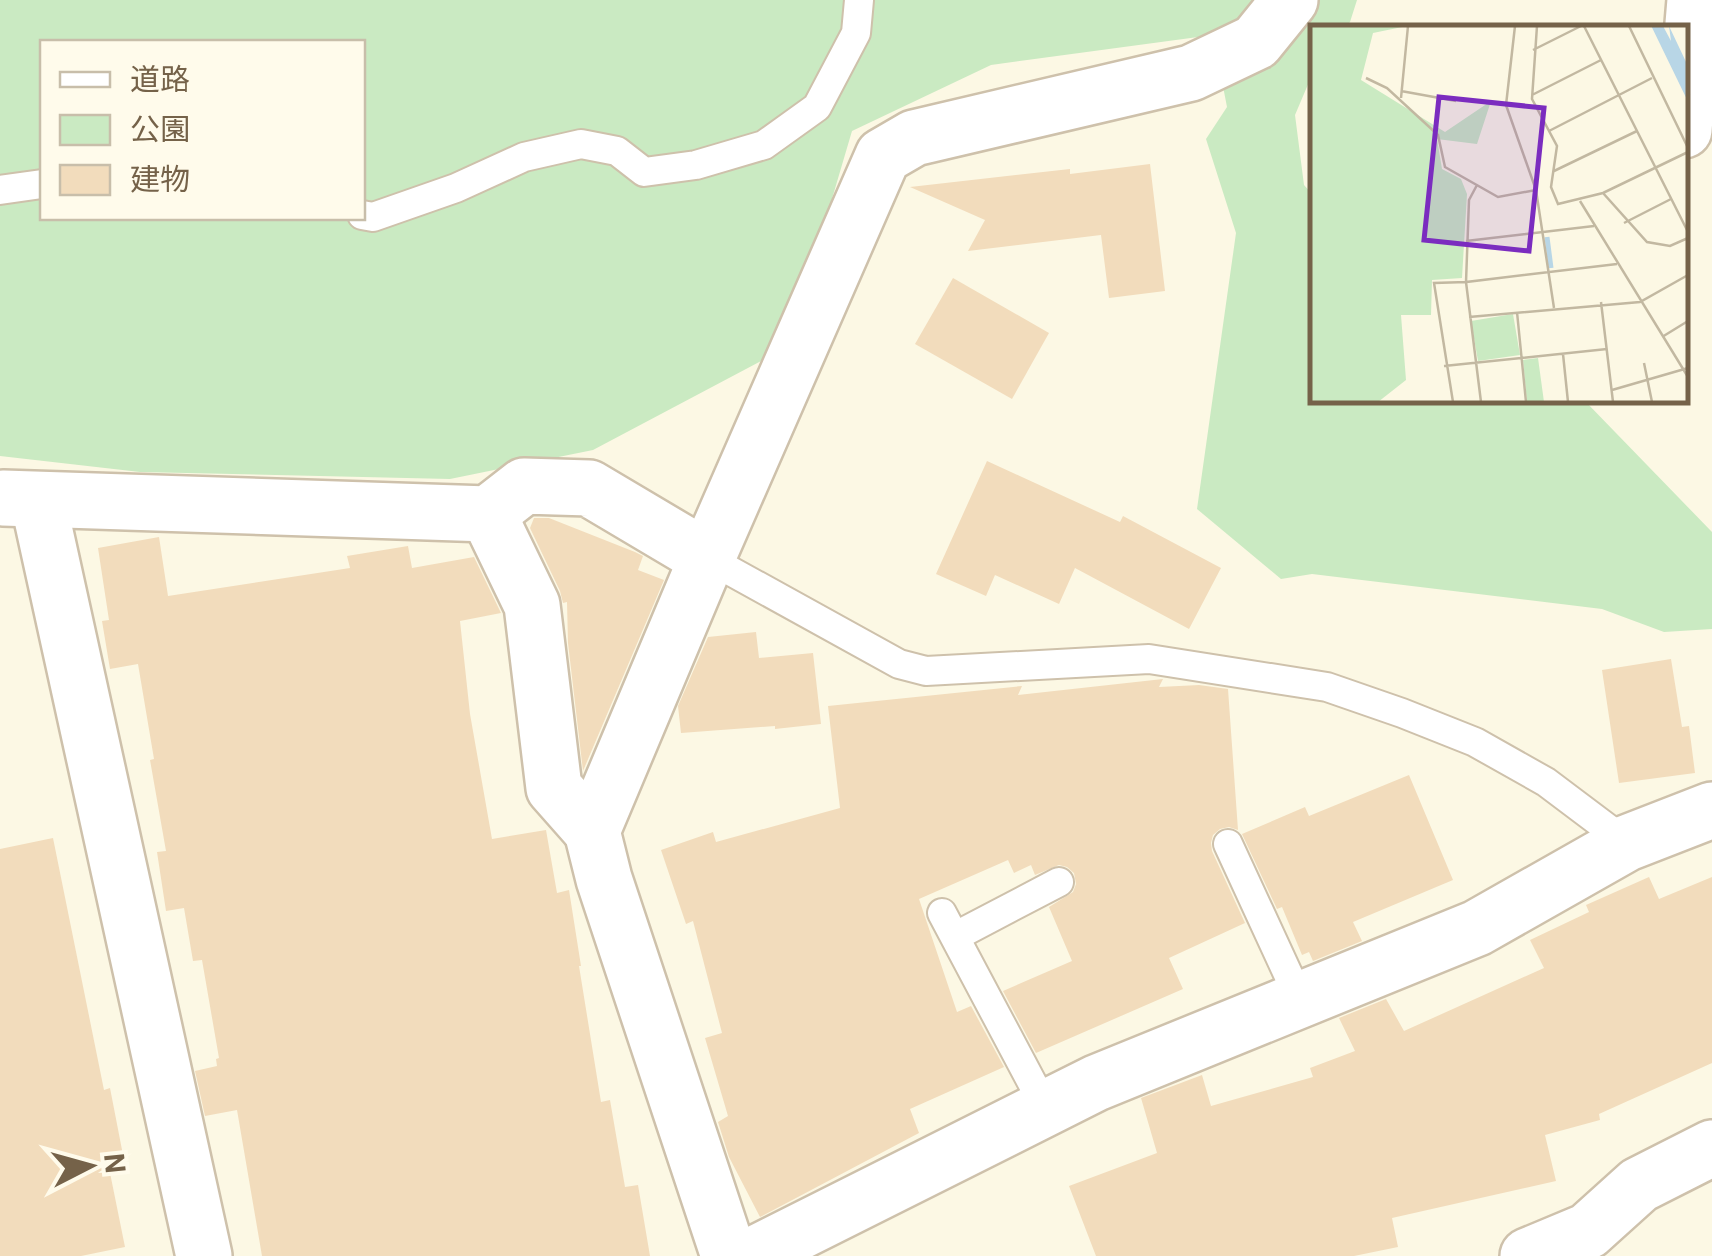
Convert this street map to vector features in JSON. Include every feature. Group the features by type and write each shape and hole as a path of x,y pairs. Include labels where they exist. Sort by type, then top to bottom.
{"street":[{"path":"592,831 882,156 914,138 1191,73 1256,42 1290,0"},
{"path":"1687,95 1695,0"},
{"path":"204,1256 19,499 488,514 524,486 589,488 707,558"},
{"path":"488,514 532,605 554,788 592,831 729,1256"},
{"path":"751,1256 1096,1084 1477,928 1627,843 1712,810"},
{"path":"1528,1256 1588,1231 1639,1185 1712,1148"}],"lane":[{"path":"365,216 373,217 456,188 524,156 581,144 617,151 644,172 696,165 764,145 817,107 856,32 859,0"},
{"path":"0,190 40,184"},
{"path":"707,558 899,664 926,672 1149,660 1327,687 1475,742 1546,782 1627,843"},
{"path":"1228,844 1300,1000"},
{"path":"1046,1108 949,925 1059,882"}],"green space":[{"path":"0,0 1357,0 1347,25 1310,25 1310,80 1295,115 1304,185 1310,192 1310,402 1586,402 1712,532 1712,629 1664,632 1602,609 1312,574 1281,579 1197,509 1236,233 1206,139 1227,107 1213,35 991,65 852,131 821,236 763,360 593,450 450,479 140,472 0,456"}],"building":[{"path":"1150,164 1165,291 1109,298 1101,235 968,251 985,220 910,187 1070,169 1070,174"},
{"path":"953,278 1049,333 1012,399 915,344"},
{"path":"987,461 1120,522 1123,516 1221,568 1189,629 1075,568 1059,604 995,575 986,596 936,574"},
{"path":"534,518 549,518 635,552 643,556 638,570 664,580 583,771 567,602 563,603 530,528"},
{"path":"159,537 168,596 350,568 347,556 408,546 412,568 474,557 501,613 460,621 470,714 492,839 546,830 557,893 569,890 601,1102 610,1100 625,1187 638,1185 650,1256 262,1256 237,1110 205,1116 195,1071 217,1066 219,1058 202,960 193,961 184,908 166,911 157,852 166,851 138,664 110,669 102,621 109,620 98,548"},
{"path":"756,632 759,658 813,653 821,724 681,733 678,706 708,637"},
{"path":"1671,659 1682,727 1689,726 1695,773 1619,783 1602,670"},
{"path":"1163,679 1159,687 1199,685 1228,689 1238,830 1220,829 1211,843 1245,923 1169,958 1183,989 1036,1053 1003,991 1072,961 1049,907 1073,892 1074,873 1059,865 1035,875 1031,865 1014,873 1008,860 919,899 957,1012 971,1006 1004,1067 910,1109 919,1133 760,1217 729,1157 718,1122 728,1116 705,1038 722,1033 693,921 686,924 661,850 713,832 716,842 840,808 828,706 1022,686 1018,695"},
{"path":"1409,775 1453,880 1353,922 1362,941 1313,961 1309,952 1302,955 1282,907 1277,909 1242,834 1305,807 1309,816"},
{"path":"53,838 104,1090 110,1088 123,1155 107,1158 125,1247 81,1256 0,1256 0,849"},
{"path":"1649,877 1659,899 1712,877 1712,1063 1599,1114 1600,1120 1545,1135 1556,1181 1392,1218 1398,1247 1354,1256 1096,1256 1069,1186 1157,1153 1141,1098 1202,1075 1211,1106 1313,1077 1310,1068 1355,1051 1339,1018 1386,999 1404,1031 1544,968 1530,940 1589,912 1586,905"}]}
